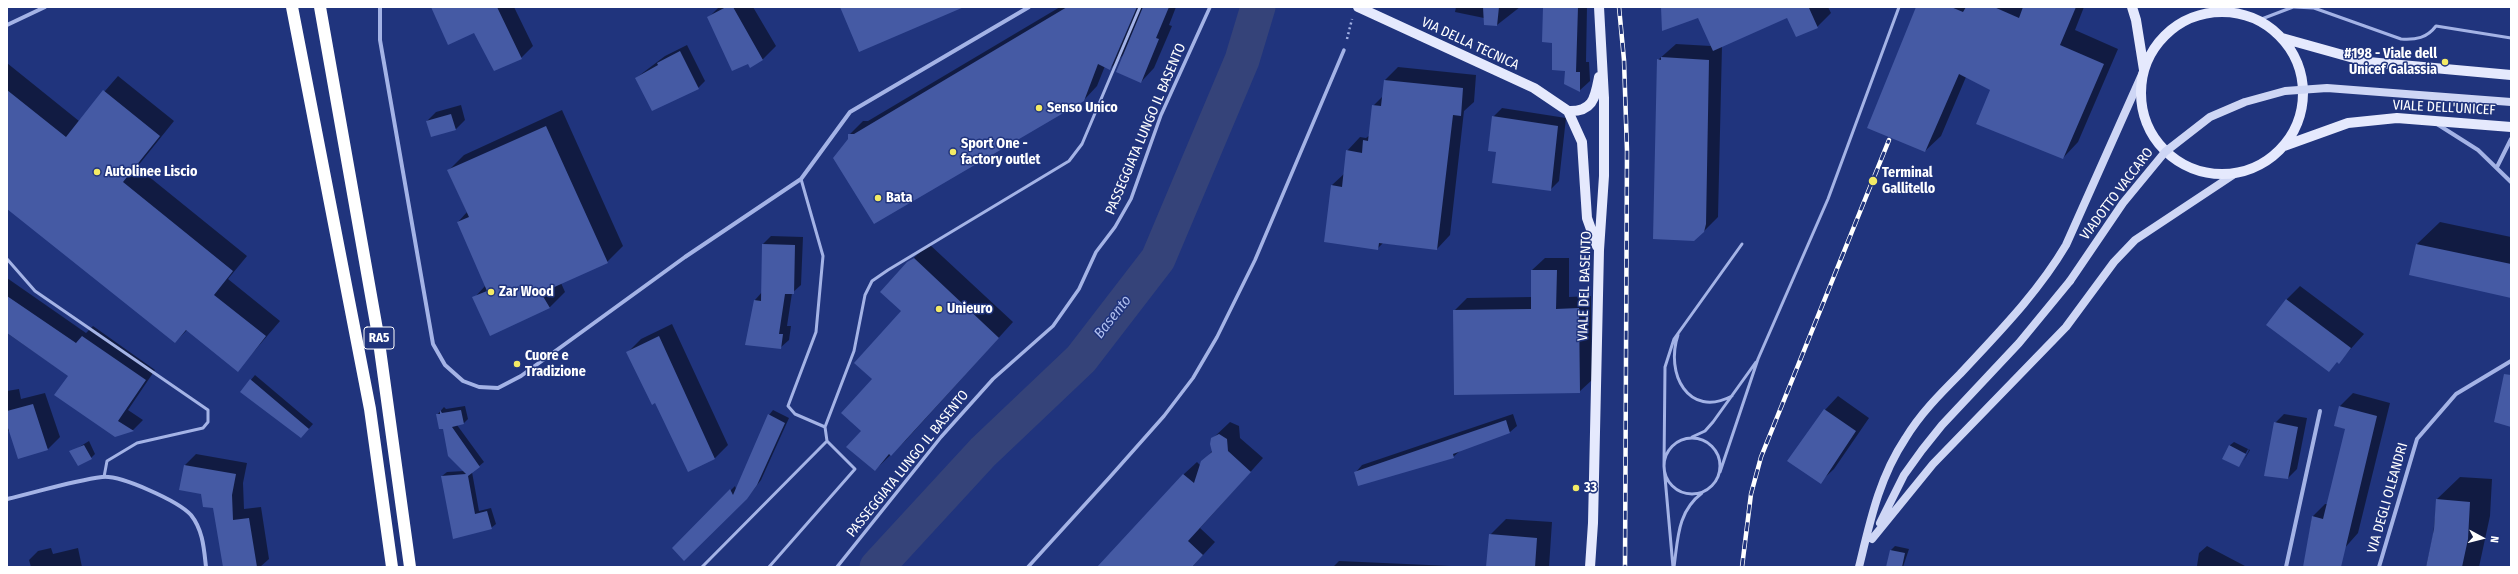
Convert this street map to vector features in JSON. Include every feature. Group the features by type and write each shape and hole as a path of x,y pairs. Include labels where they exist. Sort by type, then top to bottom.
{"highway":[{"name":"RA5","path":"292,7 370,409 392,567"},
{"name":"RA5","path":"320,7 378,335 410,567"}],"main road":[{"name":"VIALE DEL BASENTO","path":"1590,567 1593,523 1599,250 1604,176 1602,66 1599,7"},
{"path":"2132,7 2136,20 2144,70 2142,110 2147,125 2163,150 2190,168 2205,172 2236,173"},
{"path":"2226,9 2259,20 2282,38 2295,58 2302,80 2303,96 2296,126 2284,146 2262,164 2236,173 2135,240 2114,262 2066,327 1933,464 1872,539 1860,567 1883,479 1905,438 1924,412 2018,312 2053,266 2066,245 2154,49 2174,28 2200,14 2226,9"},
{"name":"VIA DELLA TECNICA","path":"1356,11 1534,88 1568,110"},
{"path":"2282,38 2368,62 2511,75"},
{"path":"1599,250 1587,218 1582,142 1568,110 1579,111 1595,98 1602,66"},
{"name":"VIADOTTO VACCARO","path":"1872,539 1904,475 1942,425 2019,342 2070,281 2123,203 2165,152 2210,117 2245,102 2285,91 2327,88 2511,102"},
{"name":"VIALE DELL'UNICEF","path":"2284,146 2348,123 2398,118 2511,126"}],"street":[{"path":"7,25 45,7"},
{"path":"380,7 380,40 433,344 445,365 463,380 479,387 498,388 521,376 685,258 801,179 850,112 1029,7"},
{"name":"PASSEGGIATA LUNGO IL BASENTO","path":"837,567 941,437 993,379 1053,326 1079,289 1096,252 1115,228 1131,199 1161,115 1210,7"},
{"path":"1028,567 1164,416 1192,378 1217,337 1255,260 1344,50"},
{"path":"2432,120 2478,150 2498,167 2511,182"},
{"path":"2498,167 2511,139"},
{"name":"VIA DEGLI OLEANDRI","path":"2379,567 2417,439 2456,394 2511,361"},
{"path":"2286,567 2320,411"},
{"path":"7,499 104,477 124,480 170,500 190,515 202,534 206,567"}],"lane":[{"path":"769,567 855,468 827,441 825,427 854,351 865,296 872,281 1069,161 1082,144 1140,7"},
{"path":"1674,567 1682,516 1688,506 1703,492 1710,488 1720,472 1758,359 1828,199 1898,7"},
{"path":"2259,20 2294,7 2314,8 2401,39 2416,40 2431,33 2436,26 2511,38"},
{"path":"801,179 823,256 816,332 788,406 795,414 825,427"},
{"path":"1674,567 1664,466 1665,366 1674,339 1742,244"},
{"path":"7,259 35,291 208,410 208,422 202,428 137,443 107,461 104,477"},
{"path":"1685,323 1680,331 1674,354 1677,378 1681,387 1693,398 1702,401 1722,401 1732,396"},
{"path":"1703,492 1694,494 1676,490 1665,475 1664,466 1670,448 1705,431 1758,359"},
{"path":"1686,439 1704,441 1712,446 1717,454 1720,472"},
{"path":"702,567 827,441"}],"path":[{"path":"1344,50 1356,11"}],"building":[{"path":"431,7 497,7 522,59 494,71 474,33 448,45"},
{"path":"726,7 733,7 763,60 750,68 748,64 732,71 707,17"},
{"path":"840,7 964,7 859,52"},
{"path":"1067,7 1137,7 1110,70 1098,64 1084,101 874,224 833,158 848,139 848,134 854,134"},
{"path":"1143,7 1169,7 1156,38 1159,39 1141,83 1116,72"},
{"path":"1483,7 1499,7 1497,26 1484,25"},
{"path":"1543,7 1578,7 1576,72 1580,72 1580,92 1564,84 1565,71 1552,70 1552,43 1542,42"},
{"path":"1661,7 1811,7 1809,8 1818,28 1796,37 1787,18 1713,51 1698,18 1662,31"},
{"path":"1916,7 1951,7 1963,12 1966,7 1994,7 2019,18 2023,7 2076,7 2060,45 2104,64 2063,159 1976,124 1990,90 1959,74 1925,152 1867,128"},
{"path":"680,51 699,89 652,111 635,78 658,65 657,63"},
{"path":"1661,57 1709,60 1706,224 1704,232 1694,241 1653,239 1657,59 1661,60"},
{"path":"1384,80 1463,88 1461,116 1453,115 1437,250 1379,243 1378,250 1324,242 1331,185 1342,187 1346,150 1362,153 1363,140 1368,141 1372,105 1381,106"},
{"path":"7,90 66,137 103,90 160,136 123,182 233,271 214,295 266,336 238,372 186,330 175,343 7,209"},
{"path":"451,114 456,130 431,137 426,121"},
{"path":"1492,116 1558,126 1551,191 1492,183 1496,152 1488,151"},
{"path":"546,126 608,263 541,293 550,308 490,336 472,297 487,291 457,222 469,217 447,170"},
{"path":"762,244 795,245 794,294 785,294 779,334 783,334 781,349 745,345 754,300 761,301"},
{"path":"2416,244 2511,264 2511,298 2409,275"},
{"path":"914,258 999,338 891,456 889,454 875,471 846,447 861,431 841,413 872,379 854,363 901,311 880,292 907,262"},
{"path":"1531,270 1557,270 1556,309 1579,308 1580,393 1454,395 1453,310 1531,309"},
{"path":"7,296 76,343 82,336 146,380 118,421 134,431 115,437 54,395 68,376 7,333"},
{"path":"2286,299 2351,348 2339,364 2337,362 2329,372 2266,325"},
{"path":"659,336 715,459 688,472 655,403 652,405 626,352"},
{"path":"2504,374 2511,375 2511,427 2494,422"},
{"path":"250,379 309,429 301,438 240,392"},
{"path":"33,404 48,450 18,459 7,425 7,411"},
{"path":"2339,406 2377,416 2341,567 2303,567 2312,516 2323,519 2345,429 2334,426"},
{"path":"1824,409 1856,431 1821,484 1787,461"},
{"path":"440,410 442,413 461,410 464,424 452,427 480,467 468,476 475,514 487,511 492,529 453,539 441,476 466,474 448,456 443,429 439,429 436,414 440,414"},
{"path":"768,414 785,423 757,485 747,499 684,561 672,548 730,489 733,495"},
{"path":"1506,420 1510,433 1453,454 1454,458 1358,486 1354,472"},
{"path":"2274,422 2298,427 2288,479 2264,476"},
{"path":"1219,434 1227,439 1228,451 1251,472 1188,541 1203,555 1192,567 1097,567 1183,474 1194,483 1201,461 1212,452 1210,444 1211,438"},
{"path":"84,445 92,459 78,466 69,451"},
{"path":"2229,445 2246,454 2239,467 2222,459"},
{"path":"184,465 236,474 232,495 233,520 249,518 257,567 223,567 213,508 203,507 201,494 179,490"},
{"path":"2436,499 2470,502 2468,539 2462,567 2426,567 2434,529"},
{"path":"1489,534 1537,538 1535,567 1486,567"},
{"path":"1890,550 1905,553 1902,567 1886,567"}],"waterway":[{"name":"Basento","path":"877,567 983,452 1081,359 1158,259 1242,60 1258,7"}],"railway":[{"path":"1619,7 1624,60 1627,151 1625,567"},
{"path":"1742,567 1751,494 1761,457 1889,140"}],"place":[{"name":"#198 - Viale dell Unicef Galassia","path":"2445,62"},
{"name":"Senso Unico","path":"1039,108"},
{"name":"Sport One - factory outlet","path":"953,152"},
{"name":"Autolinee Liscio","path":"97,172"},
{"name":"Terminal Gallitello","path":"1873,181"},
{"name":"Bata","path":"878,198"},
{"name":"Zar Wood","path":"491,292"},
{"name":"Unieuro","path":"939,309"},
{"name":"Cuore e Tradizione","path":"517,364"},
{"name":"33","path":"1576,488"}]}
